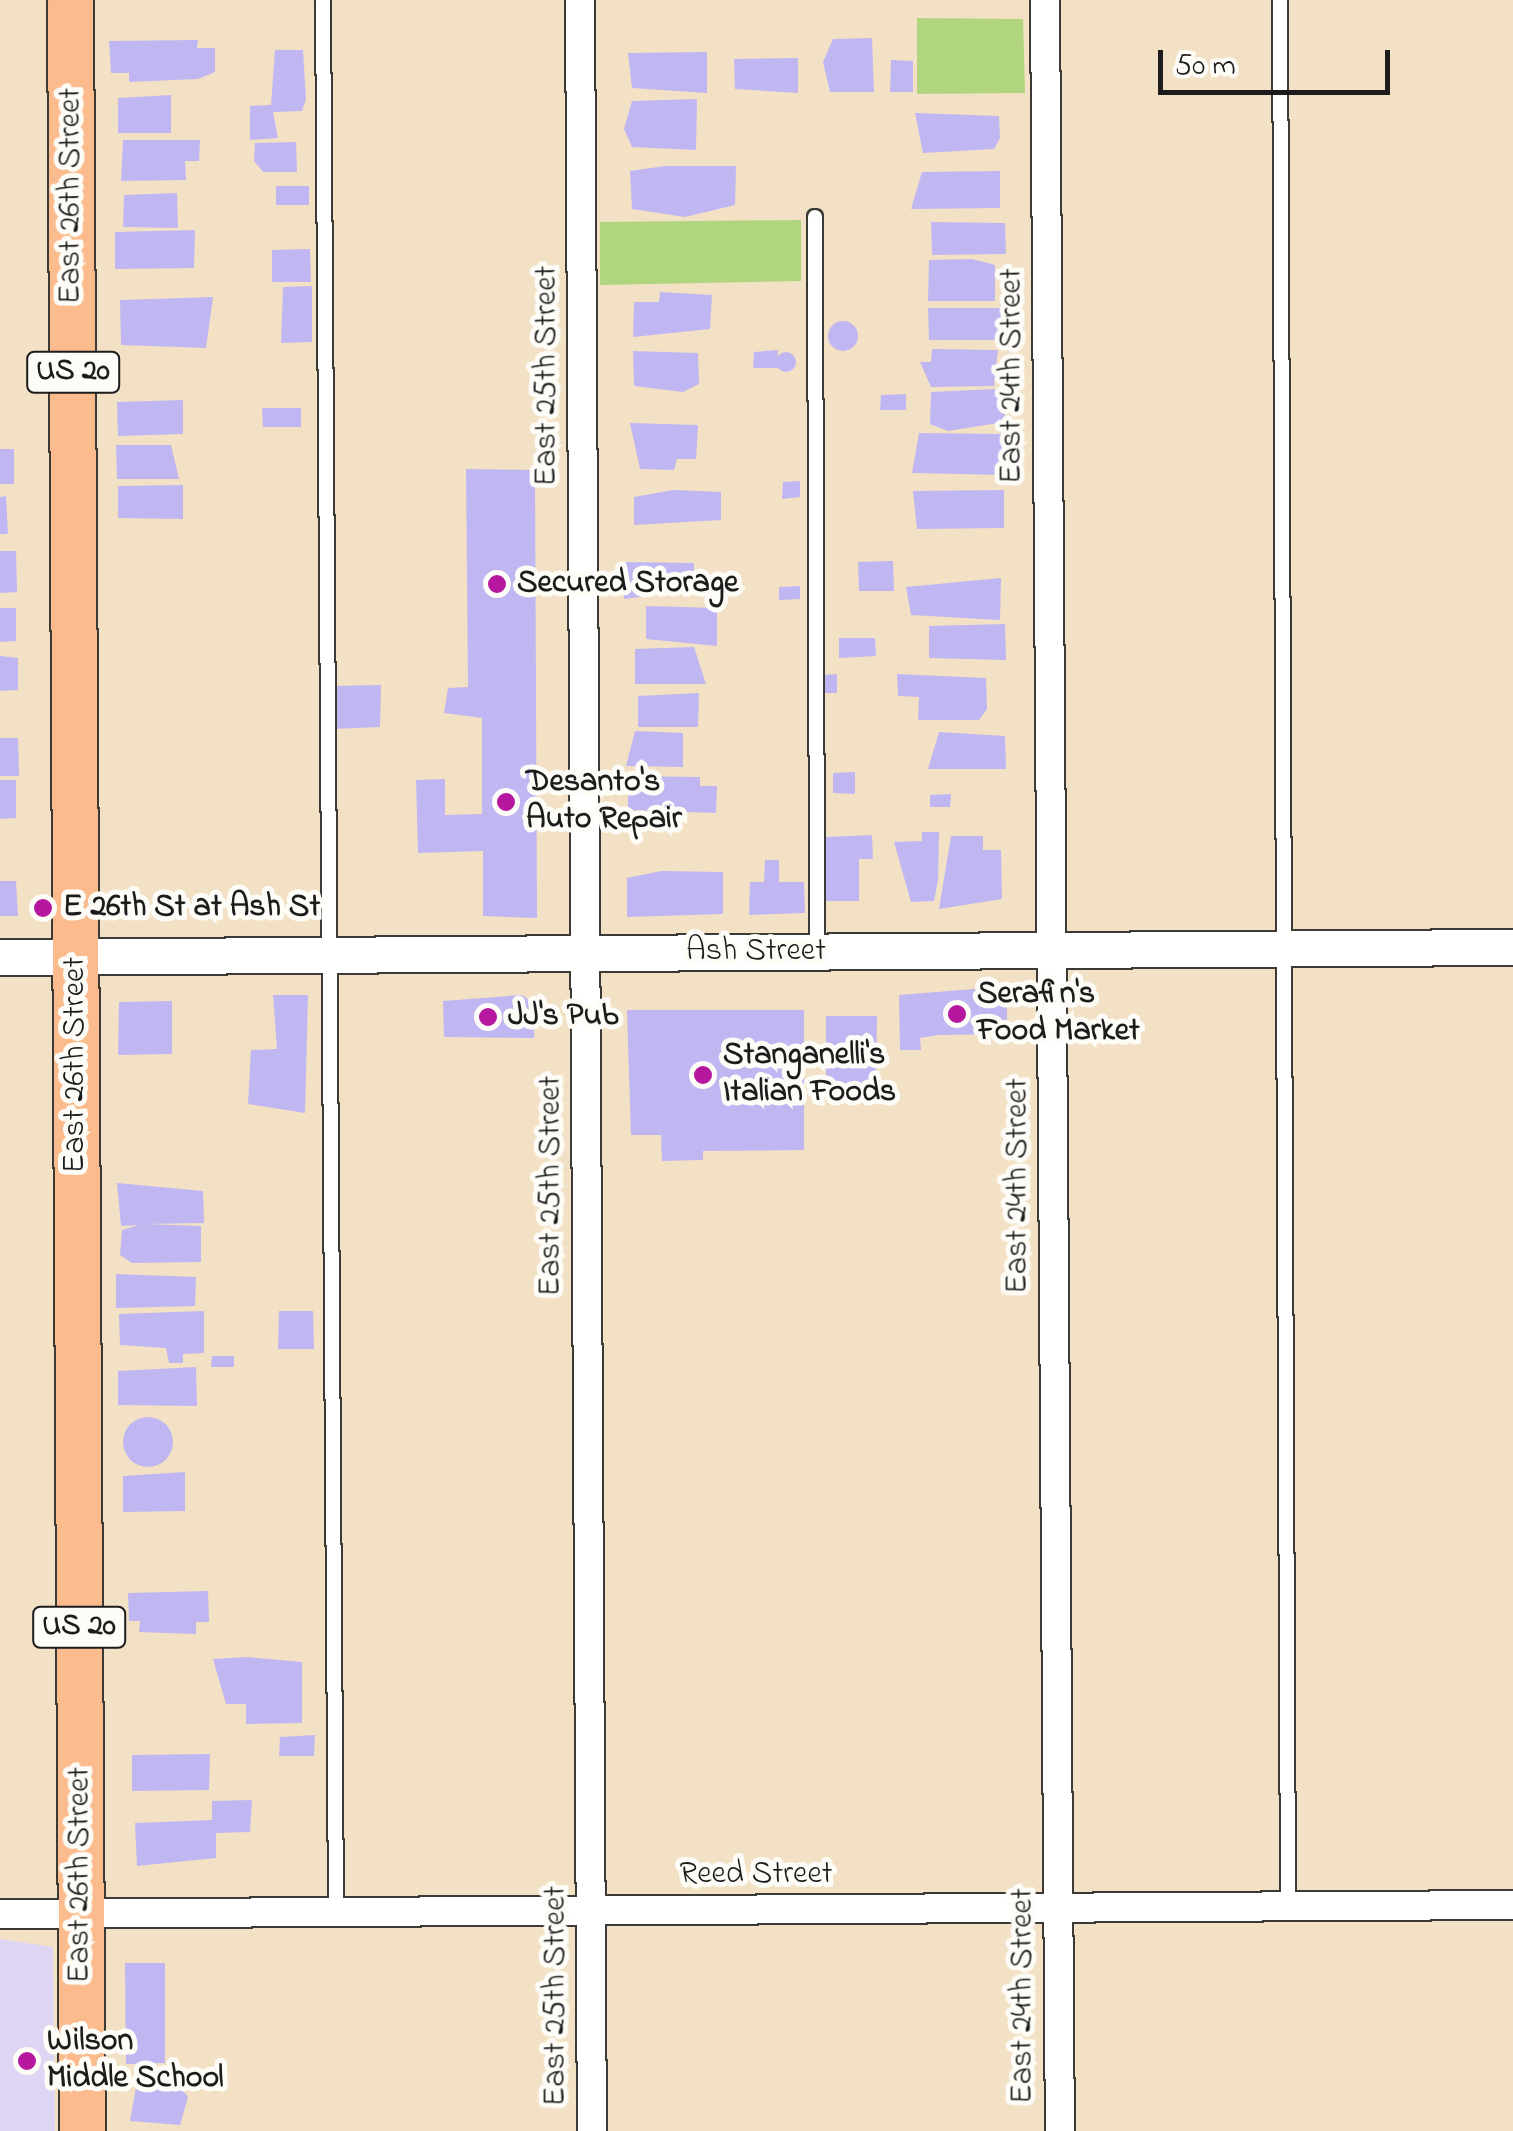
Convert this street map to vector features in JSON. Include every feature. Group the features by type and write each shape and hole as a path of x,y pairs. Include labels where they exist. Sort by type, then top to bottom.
{"main road":[{"name":"East 26th Street","path":"70,0 82,2131"}],"street":[{"name":"East 25th Street","path":"580,0 592,2131"},
{"name":"East 24th Street","path":"1045,0 1060,2131"},
{"name":"Ash Street","path":"0,956 1513,947"},
{"name":"Reed Street","path":"0,1914 1513,1905"}],"lane":[{"path":"323,0 325,954 336,1912"},
{"path":"1280,0 1289,948 1288,1906"},
{"path":"815,217 816,951"}],"shaded area":[{"name":"Wilson Middle School","path":"0,1939 53,1947 55,2131 0,2131"}],"green space":[{"path":"917,18 1023,19 1025,93 917,94"},
{"path":"801,220 801,281 600,285 600,222"}],"building":[{"path":"872,38 874,92 830,92 823,62 833,39"},
{"path":"198,40 197,48 215,48 215,72 198,79 129,82 129,73 111,73 109,41"},
{"path":"275,50 303,50 306,99 302,111 273,112 278,138 250,140 250,106 271,105"},
{"path":"707,52 707,93 632,88 628,53"},
{"path":"798,58 798,93 735,89 734,59"},
{"path":"891,60 913,61 913,92 890,92"},
{"path":"171,95 171,133 118,133 118,98"},
{"path":"697,99 696,150 632,147 624,129 632,101"},
{"path":"915,113 999,116 1000,138 994,149 923,153"},
{"path":"123,140 200,140 199,161 185,161 186,180 121,181"},
{"path":"296,142 297,172 263,172 254,161 255,143"},
{"path":"665,166 736,166 735,205 685,217 632,209 630,171"},
{"path":"1000,171 1000,208 911,209 922,172"},
{"path":"276,186 309,186 309,205 276,205"},
{"path":"177,193 178,228 123,227 124,195"},
{"path":"931,222 1005,223 1006,254 932,255"},
{"path":"195,230 194,268 115,269 115,232"},
{"path":"310,249 311,282 272,282 272,250"},
{"path":"972,259 995,265 995,301 928,301 929,260"},
{"path":"312,286 312,342 281,343 283,287"},
{"path":"660,292 712,295 710,329 633,337 634,302 659,302"},
{"path":"213,297 206,348 121,345 120,300"},
{"path":"928,308 1005,308 1005,340 929,340"},
{"path":"843,321 854,325 858,336 854,347 843,351 832,347 828,336 832,325"},
{"path":"932,349 998,350 994,386 931,387 920,362 931,362"},
{"path":"778,350 777,368 753,368 754,352"},
{"path":"633,351 698,353 699,384 683,392 634,386"},
{"path":"786,352 796,362 786,372 776,362"},
{"path":"994,389 1005,393 1005,422 948,431 930,424 931,392"},
{"path":"906,394 906,410 880,410 881,395"},
{"path":"183,400 183,434 118,436 117,402"},
{"path":"262,408 301,408 301,427 263,427"},
{"path":"630,423 698,425 696,459 677,459 674,470 640,469"},
{"path":"919,433 1003,434 1004,475 912,473"},
{"path":"116,445 171,445 179,479 117,479"},
{"path":"0,449 14,449 14,484 0,484"},
{"path":"466,469 535,470 537,918 483,916 483,851 418,853 416,780 445,779 445,815 482,814 482,718 444,713 448,688 468,687"},
{"path":"800,481 800,497 782,499 783,482"},
{"path":"183,485 183,519 118,518 118,486"},
{"path":"673,490 721,492 721,520 634,525 634,497"},
{"path":"1004,490 1004,528 917,529 913,491"},
{"path":"6,496 8,534 0,534 0,497"},
{"path":"0,551 16,551 17,592 0,593"},
{"path":"893,561 894,591 859,591 858,562"},
{"path":"623,562 694,563 694,590 624,599"},
{"path":"1001,578 1000,620 911,615 906,587"},
{"path":"800,586 800,599 779,600 779,587"},
{"path":"646,606 717,608 717,646 646,639"},
{"path":"0,608 16,608 16,641 0,642"},
{"path":"1005,624 1006,660 929,658 929,626"},
{"path":"839,638 875,638 876,656 839,658"},
{"path":"694,647 706,684 635,684 635,649"},
{"path":"0,656 18,658 18,690 0,691"},
{"path":"837,674 837,693 822,693 823,675"},
{"path":"897,674 986,678 987,709 979,720 918,720 919,697 898,696"},
{"path":"381,685 380,727 332,729 332,686"},
{"path":"699,693 698,727 638,727 638,696"},
{"path":"635,731 683,733 683,767 626,766"},
{"path":"939,732 1005,736 1006,769 928,769"},
{"path":"0,738 18,738 19,776 0,776"},
{"path":"855,772 855,794 833,793 833,773"},
{"path":"628,776 700,777 700,786 717,786 716,813 628,810"},
{"path":"0,780 16,780 16,818 0,819"},
{"path":"951,794 950,807 930,807 930,795"},
{"path":"922,832 939,832 938,880 934,901 911,902 894,842 922,841"},
{"path":"872,835 873,859 859,859 859,901 823,901 825,837"},
{"path":"951,836 983,836 983,850 1001,850 1002,899 939,909"},
{"path":"765,860 779,860 779,882 804,882 805,913 749,915 750,882 764,882"},
{"path":"661,871 723,872 723,914 627,917 627,878"},
{"path":"0,881 16,881 18,916 0,916"},
{"path":"974,989 1007,994 1007,1034 939,1035 920,1038 921,1050 900,1050 899,995"},
{"path":"273,995 308,995 305,1113 248,1104 251,1050 277,1049"},
{"path":"522,995 535,1004 534,1038 444,1037 443,1001"},
{"path":"172,1001 172,1054 118,1055 119,1002"},
{"path":"627,1010 804,1010 804,1150 703,1151 703,1160 662,1161 661,1135 631,1135"},
{"path":"826,1016 877,1016 876,1101 826,1101"},
{"path":"117,1183 203,1191 204,1223 144,1224 201,1226 201,1262 132,1263 120,1255 122,1230 139,1225 121,1226"},
{"path":"116,1274 196,1277 195,1306 116,1308"},
{"path":"204,1311 204,1353 183,1354 183,1363 169,1363 166,1348 120,1345 119,1314"},
{"path":"279,1311 313,1311 314,1349 278,1349"},
{"path":"212,1356 234,1356 234,1367 211,1367"},
{"path":"196,1367 197,1406 118,1405 118,1371"},
{"path":"148,1417 165,1425 173,1442 165,1459 148,1467 131,1459 123,1442 131,1425"},
{"path":"185,1472 185,1511 123,1512 123,1476"},
{"path":"208,1591 209,1622 196,1622 196,1634 139,1632 140,1621 129,1621 128,1593"},
{"path":"247,1657 302,1662 302,1723 246,1724 246,1704 226,1704 213,1659"},
{"path":"315,1735 314,1756 279,1756 280,1737"},
{"path":"210,1754 209,1790 132,1791 132,1755"},
{"path":"252,1800 250,1832 216,1833 216,1858 137,1866 135,1823 212,1820 212,1801"},
{"path":"125,1963 165,1963 165,2063 126,2064"},
{"path":"180,2086 188,2097 180,2125 130,2121 136,2087"}],"place":[{"name":"Secured Storage","path":"497,584"},
{"name":"Desanto's Auto Repair","path":"506,802"},
{"name":"E 26th St at Ash St","path":"43,908"},
{"name":"Serafin's Food Market","path":"957,1014"},
{"name":"JJ's Pub","path":"488,1017"},
{"name":"Stanganelli's Italian Foods","path":"703,1075"},
{"name":"Wilson Middle School","path":"27,2061"}]}
